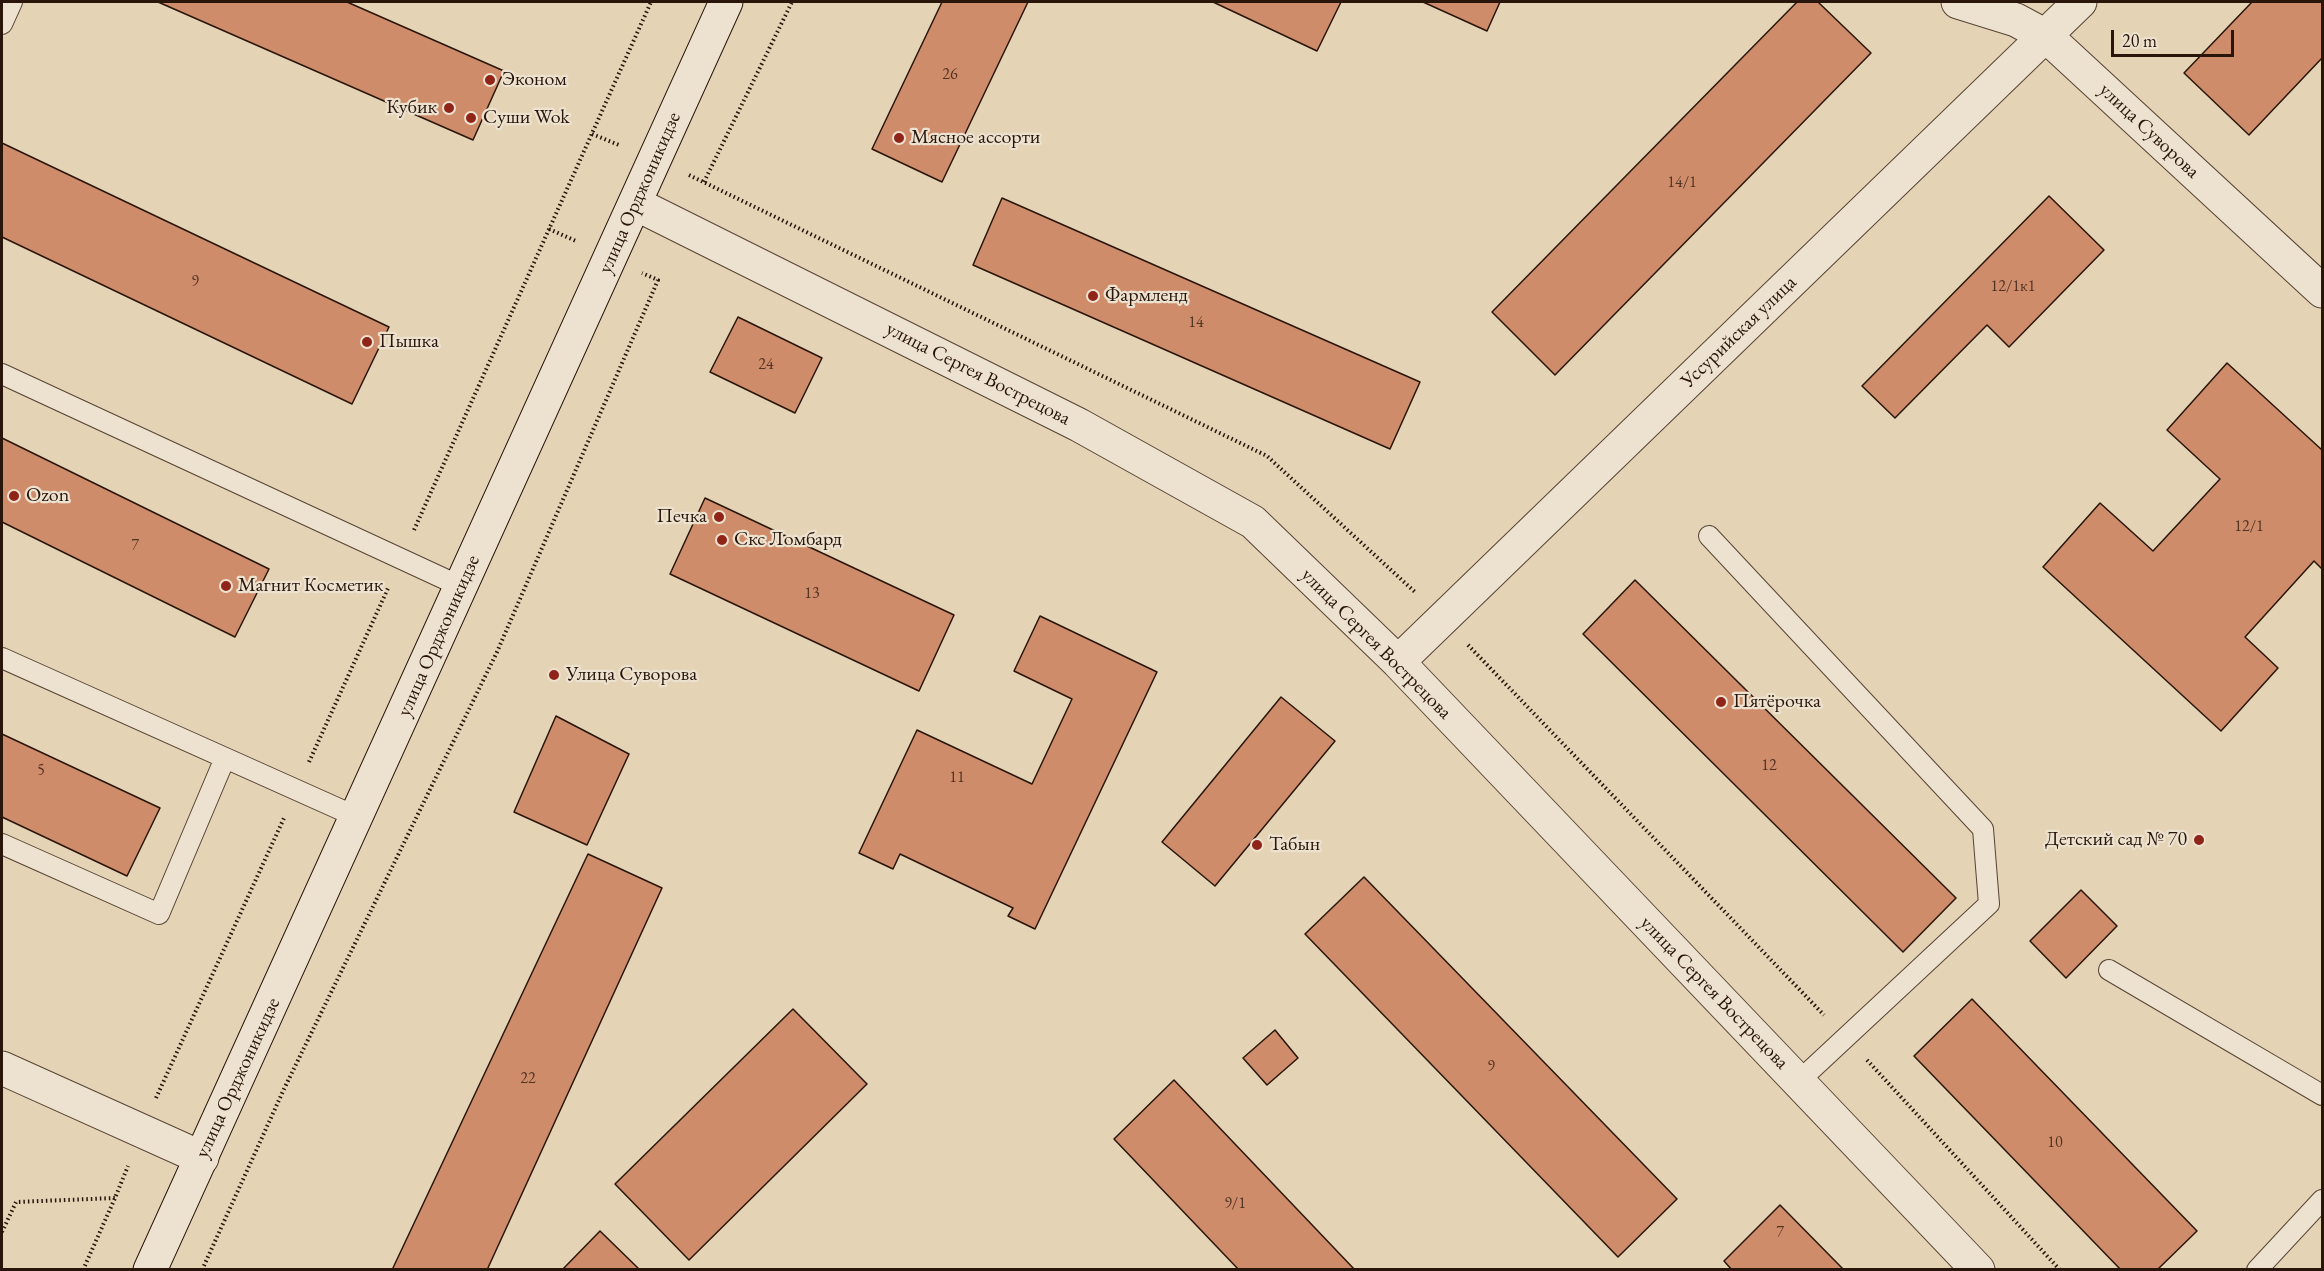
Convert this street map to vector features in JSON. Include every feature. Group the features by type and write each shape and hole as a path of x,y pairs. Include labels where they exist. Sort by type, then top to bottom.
{"street":[{"name":"улица Орджоникидзе","path":"150,1269 726,2"},
{"name":"улица Суворова","path":"1958,2 2016,20 2046,36 2322,291"},
{"name":"Уссурийская улица","path":"1398,662 2080,2"},
{"name":"улица Сергея Вострецова","path":"636,204 1079,424 1253,522 1398,662 1978,1269"},
{"path":"2,1068 202,1158"}],"lane":[{"path":"2,24 12,2"},
{"path":"2,374 462,586"},
{"path":"1709,536 1983,829 1989,904 1799,1081"},
{"path":"2,658 357,817"},
{"path":"2,844 159,914 225,758"},
{"path":"2109,970 2322,1095"},
{"path":"2257,1269 2322,1200"}],"path":[{"path":"704,182 792,2"},
{"path":"202,1269 284,1089 497,652 658,280"},
{"path":"2,1232 16,1202 115,1198 82,1269"}],"building":[{"path":"158,2 347,2 504,71 473,140"},
{"path":"942,2 1028,2 942,182 872,149"},
{"path":"1213,2 1341,2 1317,51"},
{"path":"1423,2 1500,2 1487,31"},
{"path":"1797,2 1818,2 1871,53 1555,375 1492,312"},
{"path":"2252,2 2322,2 2322,58 2249,135 2184,73"},
{"path":"2,143 389,327 352,404 2,237"},
{"path":"2049,196 2104,250 2009,347 1987,325 1895,418 1862,386"},
{"path":"1002,198 1420,382 1390,449 973,265"},
{"path":"738,317 822,358 795,413 710,372"},
{"path":"2227,363 2322,450 2322,569 2314,561 2245,637 2278,668 2221,731 2043,567 2100,503 2153,551 2220,479 2167,430"},
{"path":"2,438 269,569 235,637 2,522"},
{"path":"705,498 954,615 919,691 670,574"},
{"path":"1635,580 1956,898 1903,952 1583,634"},
{"path":"1040,616 1157,672 1035,929 1008,916 1013,908 900,854 893,869 859,853 917,730 1032,784 1072,699 1014,671"},
{"path":"1281,697 1335,741 1215,886 1162,842"},
{"path":"556,716 629,754 587,845 514,812"},
{"path":"2,734 160,808 127,876 2,817"},
{"path":"588,854 662,888 487,1270 392,1270"},
{"path":"1364,877 1677,1199 1618,1257 1305,934"},
{"path":"2081,890 2117,926 2066,978 2030,941"},
{"path":"1972,999 2197,1231 2157,1270 2121,1270 1914,1056"},
{"path":"793,1009 867,1084 689,1260 615,1184"},
{"path":"1275,1030 1298,1058 1267,1085 1243,1058"},
{"path":"1174,1080 1355,1270 1239,1270 1114,1139"},
{"path":"1780,1205 1844,1270 1732,1270 1724,1261"},
{"path":"600,1231 640,1270 562,1270"}],"place":[{"name":"Эконом","path":"490,80"},
{"name":"Кубик","path":"449,108"},
{"name":"Суши Wok","path":"471,118"},
{"name":"Мясное ассорти","path":"899,138"},
{"name":"Фармленд","path":"1093,296"},
{"name":"Пышка","path":"367,342"},
{"name":"Ozon","path":"14,496"},
{"name":"Печка","path":"719,517"},
{"name":"Скс Ломбард","path":"722,540"},
{"name":"Магнит Косметик","path":"226,586"},
{"name":"Улица Суворова","path":"554,675"},
{"name":"Пятёрочка","path":"1721,702"},
{"name":"Детский сад № 70","path":"2199,840"},
{"name":"Табын","path":"1257,845"}]}
